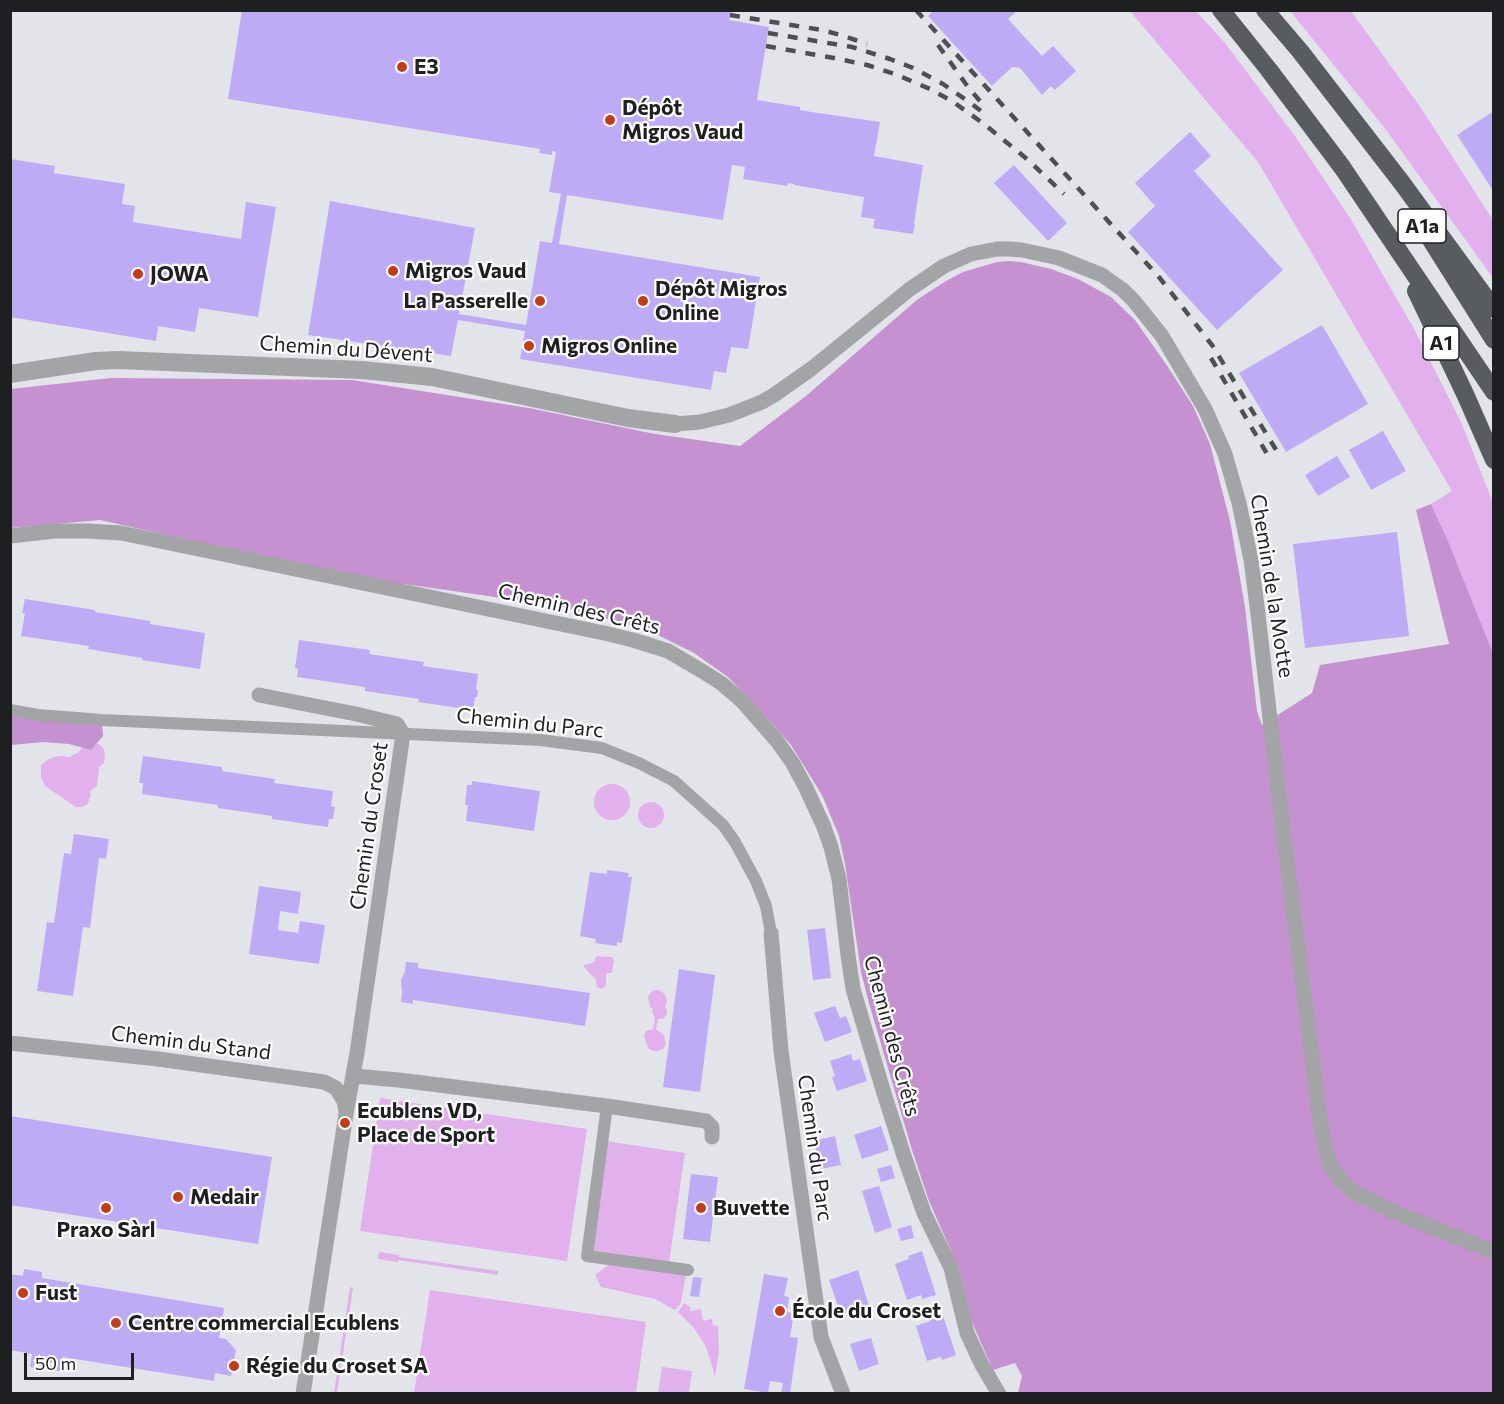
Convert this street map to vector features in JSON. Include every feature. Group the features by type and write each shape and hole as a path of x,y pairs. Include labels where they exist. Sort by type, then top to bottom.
{"highway":[{"name":"A1","path":"1221,10 1318,135 1384,228 1461,385 1494,460"},
{"path":"1265,10 1348,113 1494,309"},
{"name":"A1a","path":"1348,113 1494,340"},
{"name":"A1a","path":"1384,228 1494,392"}],"street":[{"name":"Chemin de la Motte","path":"675,424 700,422 729,415 762,402 811,369 910,289 944,266 971,254 1009,249 1059,258 1102,275 1134,301 1162,336 1205,409 1225,454 1239,503 1251,560 1321,1128 1331,1166 1344,1185 1363,1197 1396,1213 1494,1252"},
{"name":"Chemin du Dévent","path":"10,374 96,361 118,360 362,370 432,376 628,418 675,424"},
{"name":"Chemin des Crêts","path":"10,536 55,531 121,533 604,633 668,651 721,683 742,701 792,762 824,827 839,879 853,989 883,1090 924,1213 951,1269 967,1333 999,1394"},
{"name":"Chemin du Croset","path":"259,695 398,724 403,734 354,1076 346,1114 303,1394"},
{"name":"Chemin du Parc","path":"10,710 38,716 540,740 602,748 674,781 723,825 756,881 766,906 771,933 782,1062 821,1337 843,1394"},
{"name":"Chemin du Stand","path":"10,1043 158,1059 324,1082 336,1088 344,1101 346,1114"},
{"path":"354,1076 607,1106 706,1121 712,1127 712,1137"},
{"path":"607,1106 587,1256 688,1270"}],"shaded area":[{"path":"1130,11 1196,11 1225,43 1297,139 1350,218 1412,325 1462,424 1493,503 1493,653 1431,504 1452,491 1258,162"},
{"path":"1290,11 1351,11 1421,108 1493,220 1493,278 1384,127"},
{"path":"1009,261 1051,269 1078,279 1111,297 1135,320 1193,406 1210,444 1230,521 1245,607 1257,711 1262,725 1312,693 1320,665 1449,644 1416,510 1431,504 1448,541 1493,653 1493,1393 1018,1393 1022,1376 1015,1363 993,1370 971,1320 959,1269 929,1201 912,1150 861,972 839,836 822,795 791,745 728,677 694,653 648,630 565,607 348,576 100,520 11,528 10,389 111,378 352,380 529,408 655,434 740,446 806,396 918,299 963,272 997,262"},
{"path":"10,705 102,720 103,736 91,750 69,744 43,742 11,745"},
{"path":"92,743 99,744 104,749 104,763 99,767 97,786 90,791 91,796 87,805 76,807 45,786 41,777 41,765 54,757 69,757 79,752 83,746"},
{"path":"612,784 625,789 630,802 625,815 612,820 599,815 594,802 599,789"},
{"path":"651,802 660,806 664,815 660,824 651,828 642,824 638,815 642,806"},
{"path":"597,956 612,957 614,960 612,972 606,973 606,985 602,989 597,987 596,980 584,967 595,961"},
{"path":"656,990 665,994 667,1001 665,1006 667,1014 664,1018 658,1019 656,1030 662,1033 666,1044 663,1049 657,1051 648,1048 644,1036 646,1031 653,1029 655,1018 648,997"},
{"path":"380,1098 587,1129 567,1261 360,1231"},
{"path":"606,1141 685,1153 669,1263 596,1253 592,1250"},
{"path":"379,1252 498,1271 498,1275 378,1259"},
{"path":"611,1263 686,1274 681,1303 675,1310 655,1299 601,1287 595,1275"},
{"path":"350,1287 353,1288 337,1393 334,1393"},
{"path":"430,1290 646,1322 636,1393 414,1393"},
{"path":"684,1303 690,1307 690,1311 701,1309 703,1321 712,1319 713,1326 718,1325 719,1352 715,1377 705,1345 694,1328 678,1312"},
{"path":"662,1367 692,1371 689,1393 658,1393"}],"building":[{"name":"Dépôt Migros Vaud","path":"242,10 731,10 729,20 769,27 757,100 800,107 800,110 805,111 880,122 874,156 923,165 913,234 873,228 875,219 861,217 864,197 788,183 787,186 743,179 745,167 732,165 723,220 567,195 559,244 760,277 748,349 731,347 726,373 714,371 711,390 520,359 525,331 458,320 451,356 308,335 330,201 475,228 459,314 526,325 540,241 552,243 561,194 549,192 556,152 552,151 552,155 539,153 540,149 228,99"},
{"path":"934,10 1018,10 1008,19 1042,56 1053,46 1076,71 1055,90 1051,86 1042,95 1020,68 1012,67 992,86 928,16"},
{"path":"1494,111 1494,192 1457,135"},
{"path":"1190,132 1211,156 1194,171 1283,270 1217,330 1128,232 1155,206 1135,183"},
{"name":"JOWA","path":"10,159 55,166 54,173 125,184 122,204 135,206 133,222 241,239 246,202 276,207 258,317 199,308 195,332 158,326 156,341 10,317"},
{"path":"1014,165 1067,223 1048,241 994,183"},
{"path":"1322,325 1368,404 1286,452 1239,373"},
{"path":"1383,431 1406,471 1371,490 1349,450"},
{"path":"1337,456 1350,477 1318,496 1305,475"},
{"path":"1397,532 1409,636 1305,648 1293,544"},
{"path":"25,599 95,610 95,612 150,621 150,624 205,633 200,669 88,649 89,646 21,636"},
{"path":"299,640 370,650 369,654 424,662 423,666 478,674 476,690 478,690 473,710 365,691 365,687 297,677 298,669 295,668"},
{"path":"143,756 222,767 222,771 275,779 274,783 333,791 331,806 335,807 333,819 329,819 328,827 272,819 272,816 218,808 218,805 142,794 143,783 139,783"},
{"path":"472,781 540,791 534,831 466,821 467,785 472,785"},
{"path":"74,834 109,839 106,859 99,858 90,928 83,927 73,996 37,991 47,922 54,923 64,853 71,854"},
{"path":"607,870 629,873 628,877 632,877 622,943 617,942 617,946 595,943 596,939 580,936 590,872 607,874"},
{"path":"259,886 301,892 298,914 280,911 278,930 298,933 300,921 325,925 319,964 249,954"},
{"path":"825,928 831,978 813,980 807,930"},
{"path":"406,962 418,963 418,968 590,993 585,1026 413,1000 413,1004 401,1002 401,980"},
{"path":"679,969 715,975 700,1092 663,1087"},
{"path":"835,1006 840,1018 846,1016 852,1032 825,1042 814,1013"},
{"path":"851,1054 853,1061 860,1059 867,1081 837,1091 830,1061"},
{"path":"10,1116 272,1157 258,1244 10,1205"},
{"path":"881,1126 889,1150 862,1159 854,1135"},
{"path":"835,1136 841,1165 820,1169 814,1141"},
{"path":"891,1165 895,1178 881,1182 877,1169"},
{"name":"Buvette","path":"691,1174 718,1177 710,1242 683,1239"},
{"path":"879,1186 892,1227 875,1233 862,1191"},
{"path":"911,1225 914,1238 901,1241 897,1229"},
{"path":"922,1251 936,1295 922,1299 921,1295 907,1300 895,1264"},
{"name":"Centre commercial Ecublens","path":"24,1269 42,1272 42,1278 224,1308 219,1338 226,1339 236,1350 231,1376 215,1373 214,1381 62,1357 60,1371 52,1370 54,1363 38,1361 37,1368 30,1367 32,1354 10,1350 10,1274 23,1276"},
{"path":"858,1270 869,1306 841,1315 829,1280"},
{"path":"764,1274 788,1278 784,1296 789,1297 787,1312 794,1313 790,1337 798,1338 790,1394 781,1394 783,1383 770,1381 768,1393 744,1389"},
{"path":"693,1277 702,1278 699,1297 690,1296"},
{"path":"942,1313 956,1355 942,1360 941,1357 927,1361 916,1326 930,1321 928,1317"},
{"path":"871,1338 879,1364 859,1371 850,1344"}],"railway":[{"path":"916,10 1159,277 1212,345 1278,453"},
{"path":"730,15 822,30 867,44"},
{"path":"768,33 852,47 890,59 943,84 986,115"},
{"path":"938,45 985,107"},
{"path":"766,46 867,65 930,89 952,101 984,124 1027,159 1064,194"},
{"path":"1211,358 1270,459"}],"place":[{"name":"E3","path":"402,67"},
{"name":"Dépôt Migros Vaud","path":"610,120"},
{"name":"Migros Vaud","path":"393,271"},
{"name":"JOWA","path":"138,274"},
{"name":"La Passerelle","path":"540,301"},
{"name":"Dépôt Migros Online","path":"643,301"},
{"name":"Migros Online","path":"529,346"},
{"name":"Ecublens VD, Place de Sport","path":"345,1123"},
{"name":"Medair","path":"178,1197"},
{"name":"Praxo Sàrl","path":"106,1208"},
{"name":"Buvette","path":"701,1208"},
{"name":"Fust","path":"23,1293"},
{"name":"École du Croset","path":"780,1311"},
{"name":"Centre commercial Ecublens","path":"116,1323"},
{"name":"Régie du Croset SA","path":"234,1366"}]}
